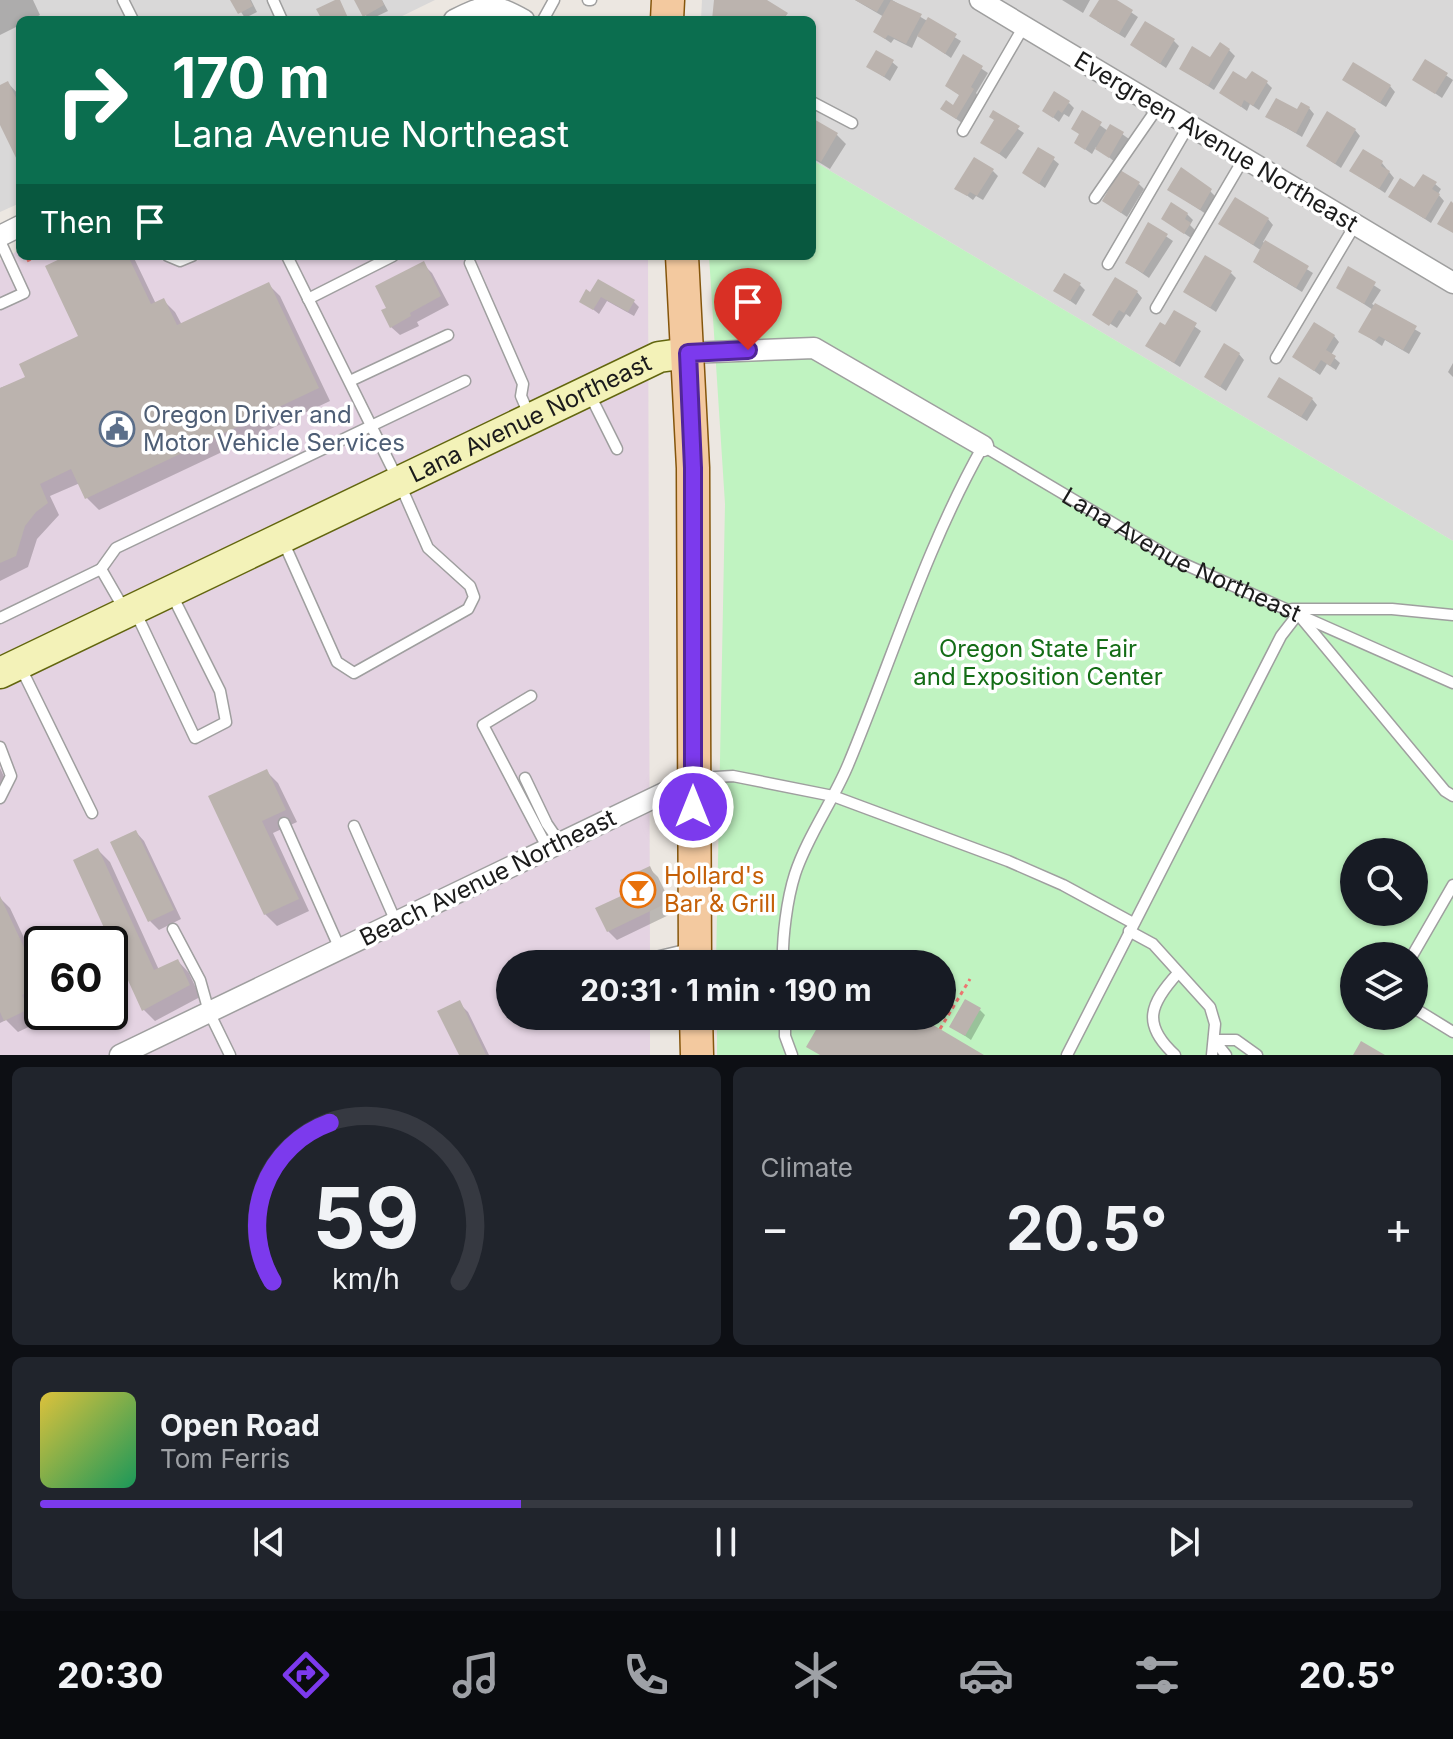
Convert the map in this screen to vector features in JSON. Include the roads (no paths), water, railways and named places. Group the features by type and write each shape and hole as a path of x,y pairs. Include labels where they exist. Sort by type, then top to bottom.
{"main road":[{"path":"682,260 693,468 695,950"},
{"path":"696,1030 697,1055"}],"street":[{"name":"Evergreen Avenue Northeast","path":"980,0 1453,283"},
{"path":"464,16 491,5 516,16"},
{"name":"Lana Avenue Northeast","path":"10,669 659,357 814,348 983,446"},
{"name":"Beach Avenue Northeast","path":"120,1055 693,779"}],"lane":[{"path":"963,131 1024,26"},
{"path":"816,104 852,123"},
{"path":"1095,198 1158,107"},
{"path":"1108,264 1189,125"},
{"path":"1156,308 1244,158"},
{"path":"1276,358 1355,225"},
{"path":"0,239 24,293 0,304"},
{"path":"282,538 337,662 354,673 468,609 474,597 470,586 428,548 372,426 288,260"},
{"path":"308,299 385,260"},
{"path":"470,263 523,384 521,396 531,418"},
{"path":"350,381 448,335"},
{"path":"0,618 101,569 116,548 465,381"},
{"path":"588,391 617,449"},
{"path":"782,950 795,874 847,767 927,558 955,495 983,446"},
{"name":"Lana Avenue Northeast","path":"983,446 1175,560 1453,683"},
{"path":"101,569 130,611 195,738 226,722 220,691 171,591"},
{"path":"1286,609 1392,609 1453,615"},
{"path":"1067,1055 1281,636 1298,614 1445,791 1453,796"},
{"path":"10,669 92,813"},
{"path":"531,696 483,725 554,846"},
{"path":"0,747 11,776 0,798"},
{"name":"Beach Avenue Northeast","path":"693,779 733,776 833,796 1008,861 1063,885 1153,944 1210,1007 1215,1024 1214,1040"},
{"path":"525,778 554,846"},
{"path":"284,823 340,949"},
{"path":"354,826 396,922"},
{"path":"1420,942 1453,885"},
{"path":"173,929 200,980 209,1012 230,1055"},
{"path":"1175,1055 1160,1041 1152,1016 1163,989 1178,973"},
{"path":"1428,1017 1453,1032"},
{"path":"785,1030 792,1055"},
{"path":"1212,1055 1214,1040"},
{"path":"1214,1040 1226,1055"},
{"path":"1214,1040 1236,1040 1257,1055"}],"place":[{"name":"Oregon Driver and Motor Vehicle Services","path":"117,429"},
{"name":"Hollard's Bar & Grill","path":"638,890"}],"park label":[{"name":"Oregon State Fair and Exposition Center","path":"1038,663"}]}
